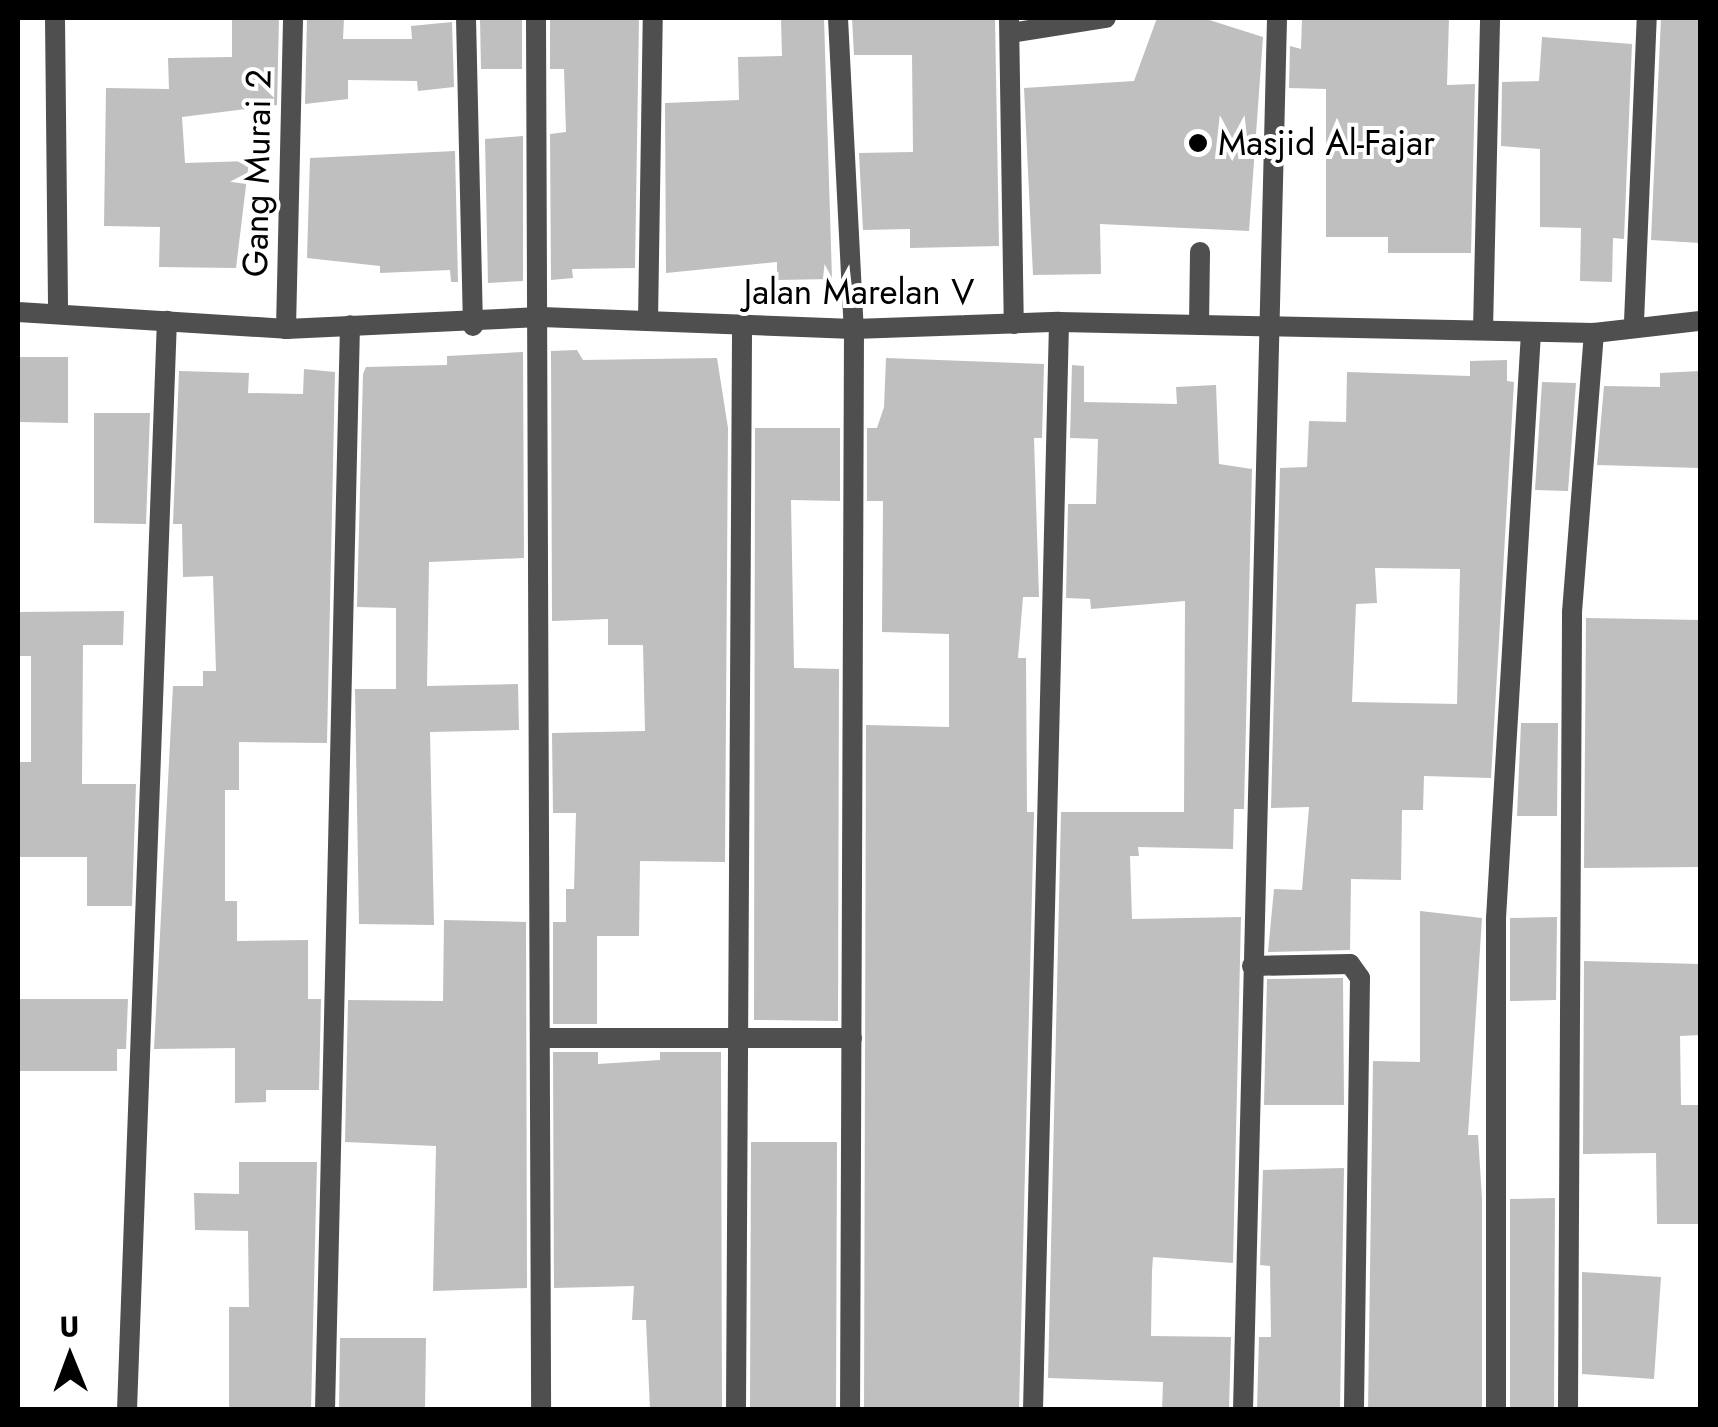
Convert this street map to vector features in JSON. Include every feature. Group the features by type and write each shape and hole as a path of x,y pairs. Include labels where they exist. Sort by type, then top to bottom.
{"street":[{"path":"55,18 58,309"},
{"name":"Gang Murai 2","path":"286,329 292,18"},
{"path":"466,18 473,326"},
{"path":"536,18 541,317 542,1410"},
{"path":"648,321 653,18"},
{"path":"838,18 854,329 850,1410"},
{"path":"1014,324 1010,25 1106,18"},
{"path":"1243,1410 1266,326 1277,18"},
{"path":"1484,330 1490,18"},
{"path":"1634,322 1648,18"},
{"path":"1199,324 1200,252"},
{"name":"Jalan Marelan V","path":"18,312 58,309 286,329 350,324 473,326 541,317 854,329 1059,322 1594,332 1634,322 1700,320"},
{"path":"127,1410 167,321"},
{"path":"1033,1410 1059,322"},
{"path":"325,1410 350,324"},
{"path":"736,1410 742,326"},
{"path":"1496,1410 1496,918 1531,332"},
{"path":"1568,1410 1572,612 1594,332"},
{"path":"1252,966 1350,964 1360,978 1354,1410"},
{"path":"542,1038 852,1038"}],"building":[{"path":"232,18 279,18 277,105 182,117 185,163 249,161 236,268 159,267 160,227 104,226 106,88 169,89 168,58 232,57"},
{"path":"307,18 344,18 343,39 412,39 411,26 452,22 454,87 418,91 417,81 348,80 348,99 305,104"},
{"path":"522,18 522,69 481,69 480,19"},
{"path":"550,18 639,18 635,268 572,269 573,278 551,280 550,134 566,132 564,69 550,69"},
{"path":"781,18 824,18 832,279 777,280 777,262 666,273 665,103 739,100 738,57 782,56"},
{"path":"852,18 995,18 999,246 910,248 910,229 863,230 859,153 913,152 912,55 854,55"},
{"path":"1157,18 1203,18 1263,37 1249,231 1100,224 1101,274 1033,275 1024,88 1134,81"},
{"path":"1302,18 1449,18 1447,85 1475,84 1471,253 1388,253 1388,237 1326,237 1326,89 1289,88 1290,46 1301,49"},
{"path":"1661,18 1700,18 1700,243 1651,240"},
{"path":"1542,37 1632,44 1624,239 1613,238 1612,282 1580,281 1581,228 1540,227 1540,149 1501,146 1502,82 1539,81"},
{"path":"523,136 523,281 488,283 485,139"},
{"path":"455,151 458,282 451,282 450,270 380,273 380,266 307,258 310,158"},
{"path":"577,350 583,360 717,358 728,428 725,862 640,861 639,936 597,936 597,1024 553,1024 553,922 566,922 566,889 574,889 576,813 553,813 552,733 645,731 643,645 608,645 608,619 552,621 551,351"},
{"path":"523,352 524,558 429,562 427,686 518,684 519,730 430,732 434,925 359,924 355,689 396,689 396,608 357,607 363,374 366,367 447,365 447,356"},
{"path":"18,357 68,357 68,423 18,422"},
{"path":"886,358 1044,364 1042,438 1034,438 1039,597 1023,597 1018,658 1026,658 1027,812 1034,812 1019,1410 864,1410 866,725 949,727 949,634 882,632 883,501 867,501 867,428 877,428 884,407"},
{"path":"1507,360 1507,381 1514,382 1491,778 1424,776 1423,810 1402,810 1401,880 1351,879 1350,950 1268,952 1274,889 1302,890 1309,807 1271,808 1280,468 1307,467 1309,421 1346,422 1347,372 1470,376 1470,361","holes":["1375,568 1460,569 1457,704 1352,702 1356,604 1377,603"]},
{"path":"1072,365 1084,366 1084,402 1177,404 1176,387 1216,385 1219,464 1252,469 1244,809 1234,809 1233,849 1138,847 1139,856 1130,856 1132,919 1241,917 1233,1263 1153,1257 1152,1271 1151,1336 1231,1337 1229,1410 1162,1410 1163,1382 1048,1378 1061,812 1184,812 1185,601 1091,609 1090,599 1066,598 1068,504 1096,504 1098,439 1070,438"},
{"path":"304,369 335,372 327,743 239,742 239,790 225,790 225,901 237,901 237,941 308,940 308,999 321,999 319,1090 266,1090 266,1102 235,1103 235,1048 154,1049 173,686 203,686 203,671 216,671 213,576 183,577 182,524 173,524 179,371 249,373 248,393 303,394"},
{"path":"1700,371 1700,468 1597,465 1604,386 1660,387 1660,373"},
{"path":"1542,382 1576,383 1568,491 1535,490"},
{"path":"94,413 150,413 146,524 94,523"},
{"path":"755,428 840,428 840,501 791,500 794,668 839,669 838,1021 754,1020"},
{"path":"124,611 123,645 83,645 82,784 136,784 132,906 87,906 87,857 18,857 18,762 31,762 31,656 18,656 18,612"},
{"path":"1586,618 1700,620 1700,867 1584,868"},
{"path":"1521,723 1558,723 1557,816 1517,816"},
{"path":"1420,911 1482,918 1468,1135 1478,1135 1482,1199 1482,1410 1368,1410 1373,1061 1420,1062"},
{"path":"1557,917 1556,1000 1510,1001 1510,918"},
{"path":"444,920 526,922 527,1288 433,1291 436,1146 345,1142 348,1000 443,1001"},
{"path":"1584,961 1700,964 1700,1035 1680,1036 1681,1105 1700,1105 1700,1224 1657,1224 1656,1153 1583,1154"},
{"path":"1343,978 1344,1105 1264,1105 1267,979"},
{"path":"18,999 128,999 126,1049 117,1049 117,1071 18,1071"},
{"path":"553,1052 598,1052 598,1064 660,1060 660,1052 721,1052 722,1410 650,1410 646,1320 632,1320 634,1286 554,1288"},
{"path":"751,1142 837,1142 836,1410 750,1410"},
{"path":"239,1162 317,1162 311,1410 229,1410 229,1307 249,1307 248,1231 195,1230 194,1193 239,1194"},
{"path":"1344,1168 1340,1410 1257,1410 1259,1337 1271,1337 1270,1266 1260,1265 1263,1170"},
{"path":"1555,1198 1554,1410 1510,1410 1510,1199"},
{"path":"1582,1272 1661,1277 1654,1379 1582,1374"},
{"path":"340,1338 426,1338 425,1410 339,1410"}],"place":[{"name":"Masjid Al-Fajar","path":"1198,143"}]}
